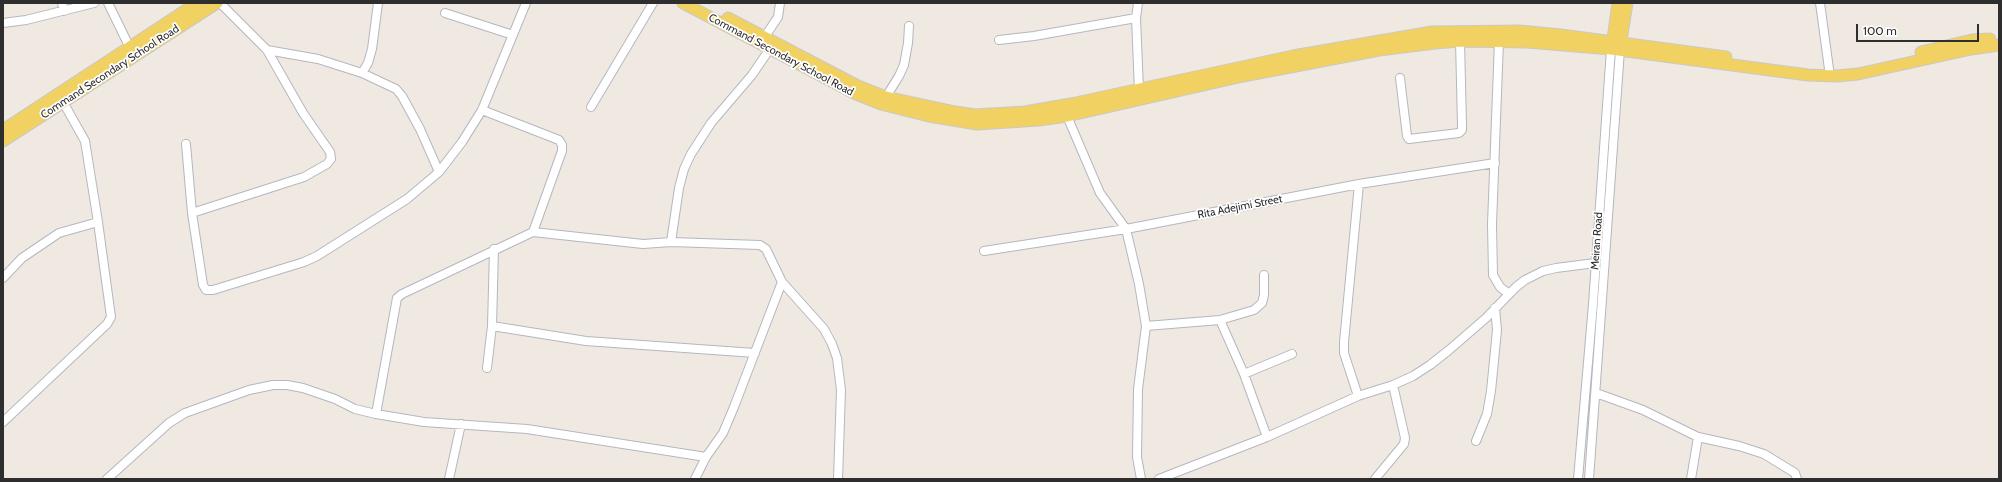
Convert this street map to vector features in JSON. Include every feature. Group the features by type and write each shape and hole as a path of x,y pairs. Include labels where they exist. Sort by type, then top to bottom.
{"main road":[{"name":"Command Secondary School Road","path":"3,130 197,3"},
{"name":"Command Secondary School Road","path":"3,141 217,3"},
{"name":"Command Secondary School Road","path":"683,3 768,43"},
{"name":"Command Secondary School Road","path":"699,3 768,43 857,90 884,100"},
{"name":"Meiran Road","path":"1616,45 1618,3"},
{"name":"Meiran Road","path":"1616,45 1627,3"},
{"path":"884,100 954,122 977,124 1039,120 1067,116 1124,99 1139,90 1293,56 1432,32 1519,31 1800,74 1837,76 1858,74 1971,49 1999,45"},
{"path":"884,100 975,115 1025,112 1124,99 1379,50 1460,41 1616,45 1829,69 1866,65 1972,40 1999,38"},
{"name":"Command Secondary School Road","path":"857,90 874,92 884,100"}],"street":[{"path":"3,23 26,20 63,7 94,3"},
{"path":"108,3 130,48"},
{"path":"192,213 304,177 326,164 331,159 330,152 303,113 267,50 220,3"},
{"path":"362,73 368,64 372,49 378,3"},
{"path":"186,144 192,213 203,285 206,290 213,290 317,256 407,199 439,172 462,142 482,110 526,3"},
{"path":"591,107 652,3"},
{"path":"671,242 684,168 711,123 752,75 768,43 778,17 780,3"},
{"path":"1138,3 1136,18 1139,90"},
{"path":"1820,3 1829,69"},
{"path":"445,13 513,35"},
{"path":"999,40 1034,36 1136,18"},
{"path":"884,100 904,65 909,26"},
{"path":"1400,78 1407,136 1409,139 1459,133 1462,130 1460,41"},
{"path":"1499,41 1492,224 1493,275 1500,288 1509,294"},
{"name":"Meiran Road","path":"1578,479 1594,304 1595,263 1616,45"},
{"path":"267,50 318,59 362,73 396,89 402,96 420,129 439,172"},
{"path":"3,422 109,321 111,317 85,141 63,102"},
{"name":"Meiran Road","path":"1589,479 1596,393 1611,107"},
{"path":"482,110 559,140 562,145 562,151 532,232"},
{"path":"1067,116 1100,193 1126,229 1139,284 1146,326 1138,389 1137,457 1142,479"},
{"name":"Rita Adejimi Street","path":"984,251 1126,229 1359,184 1495,163"},
{"path":"1358,396 1344,353 1344,342 1359,184"},
{"path":"3,278 22,258 59,233 98,222"},
{"path":"376,414 397,298 402,294 494,249 532,232 643,244 671,242 760,245 766,249 782,282 824,330 832,344 837,358 841,390 838,479"},
{"path":"488,368 492,326 494,249"},
{"path":"1159,479 1267,437 1358,396 1394,385 1430,366 1525,280 1543,271 1595,263"},
{"path":"1146,326 1220,320 1254,310 1262,303 1264,294 1264,275"},
{"path":"695,479 706,457 723,433 782,282"},
{"path":"1476,441 1487,414 1491,391 1497,330 1495,308"},
{"path":"1220,320 1244,374 1267,437"},
{"path":"492,326 586,341 755,353"},
{"path":"1244,374 1292,354"},
{"path":"107,479 169,423 200,407 249,390 272,385 287,385 303,388 335,398 355,409 424,422 527,429 706,457"},
{"path":"1375,479 1404,444 1405,438 1394,385"},
{"path":"1596,393 1643,410 1698,436 1764,454 1795,473 1797,479"},
{"path":"449,479 461,424"},
{"path":"1691,479 1698,436"}]}
